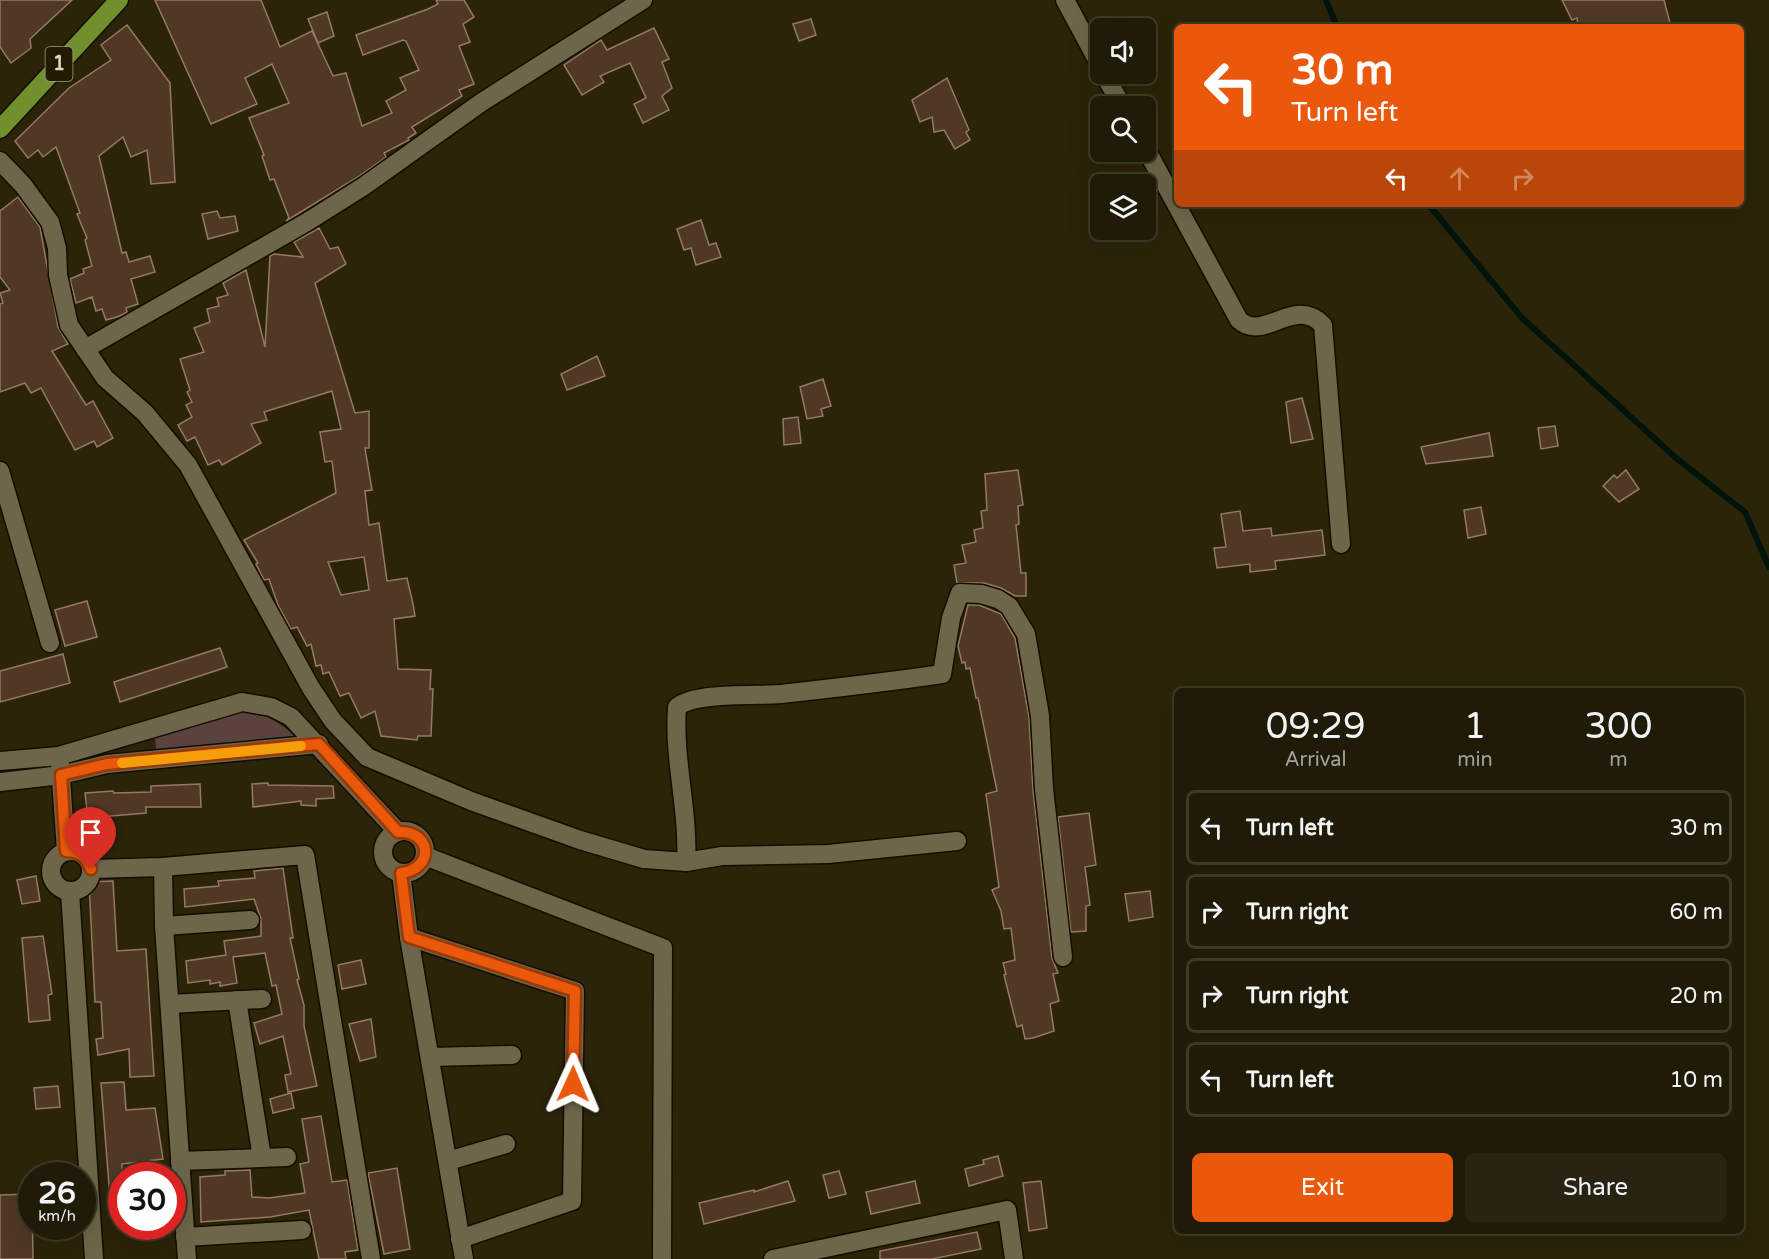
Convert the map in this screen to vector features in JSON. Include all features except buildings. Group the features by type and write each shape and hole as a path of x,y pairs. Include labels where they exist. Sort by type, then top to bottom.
{"highway":[{"name":"1","path":"0,129 119,0"}],"street":[{"path":"85,348 307,222 364,186 482,102 643,0"},
{"path":"1065,0 1090,47"},
{"path":"0,161 23,185 50,222 57,248 58,275 69,326 105,378 146,413 189,465 311,688 333,721 367,757 460,797 579,840 644,859 686,862 722,856 828,854 957,841"},
{"path":"1153,162 1174,200"},
{"path":"1178,207 1239,320 1256,327 1302,314 1317,319 1323,325 1341,544"},
{"path":"0,471 50,643"},
{"path":"686,862 686,821 675,730 677,707 684,701 698,699 778,694 942,674 951,618 960,593 981,594 998,599 1009,606 1026,634 1040,716 1044,789 1063,957"},
{"path":"0,761 59,756 242,702 271,707 291,717 319,744 398,832"},
{"path":"0,783 61,775 107,764 319,744"},
{"path":"59,756 66,851"},
{"path":"409,831 418,836 424,845 425,856 420,866 412,872 401,873 391,869 384,860 383,848 389,838 398,832 409,831"},
{"path":"66,851 78,852 87,859 91,869 89,880 81,889 70,892 61,889 54,882 51,873 52,864 66,851"},
{"path":"91,869 163,867 305,855 371,1259"},
{"path":"425,856 663,948 662,1259"},
{"path":"163,867 164,926 180,1161 287,1157"},
{"path":"401,873 409,937 464,1259"},
{"path":"70,892 94,1259"},
{"path":"164,926 250,920"},
{"path":"409,937 575,991 572,1201 460,1239"},
{"path":"170,1004 262,999"},
{"path":"237,1000 262,1158"},
{"path":"430,1057 512,1055"},
{"path":"448,1161 506,1144"},
{"path":"773,1259 1007,1210 1014,1259"},
{"path":"186,1238 302,1230"},
{"path":"185,1240 186,1259"}],"shaded area":[{"path":"238,708 261,714 275,721 294,736 293,742 156,751 155,732"}],"waterway":[{"path":"1326,0 1336,24"},
{"path":"1430,207 1522,318 1676,458 1745,512 1769,567"}],"slow traffic":[{"path":"122,763 301,746"}],"route":[{"path":"91,869 87,859 78,852 66,851 61,775 107,764 319,744 398,832 409,831 418,836 424,845 425,856 420,866 412,872 401,873 409,937 575,991 573,1084"}]}
